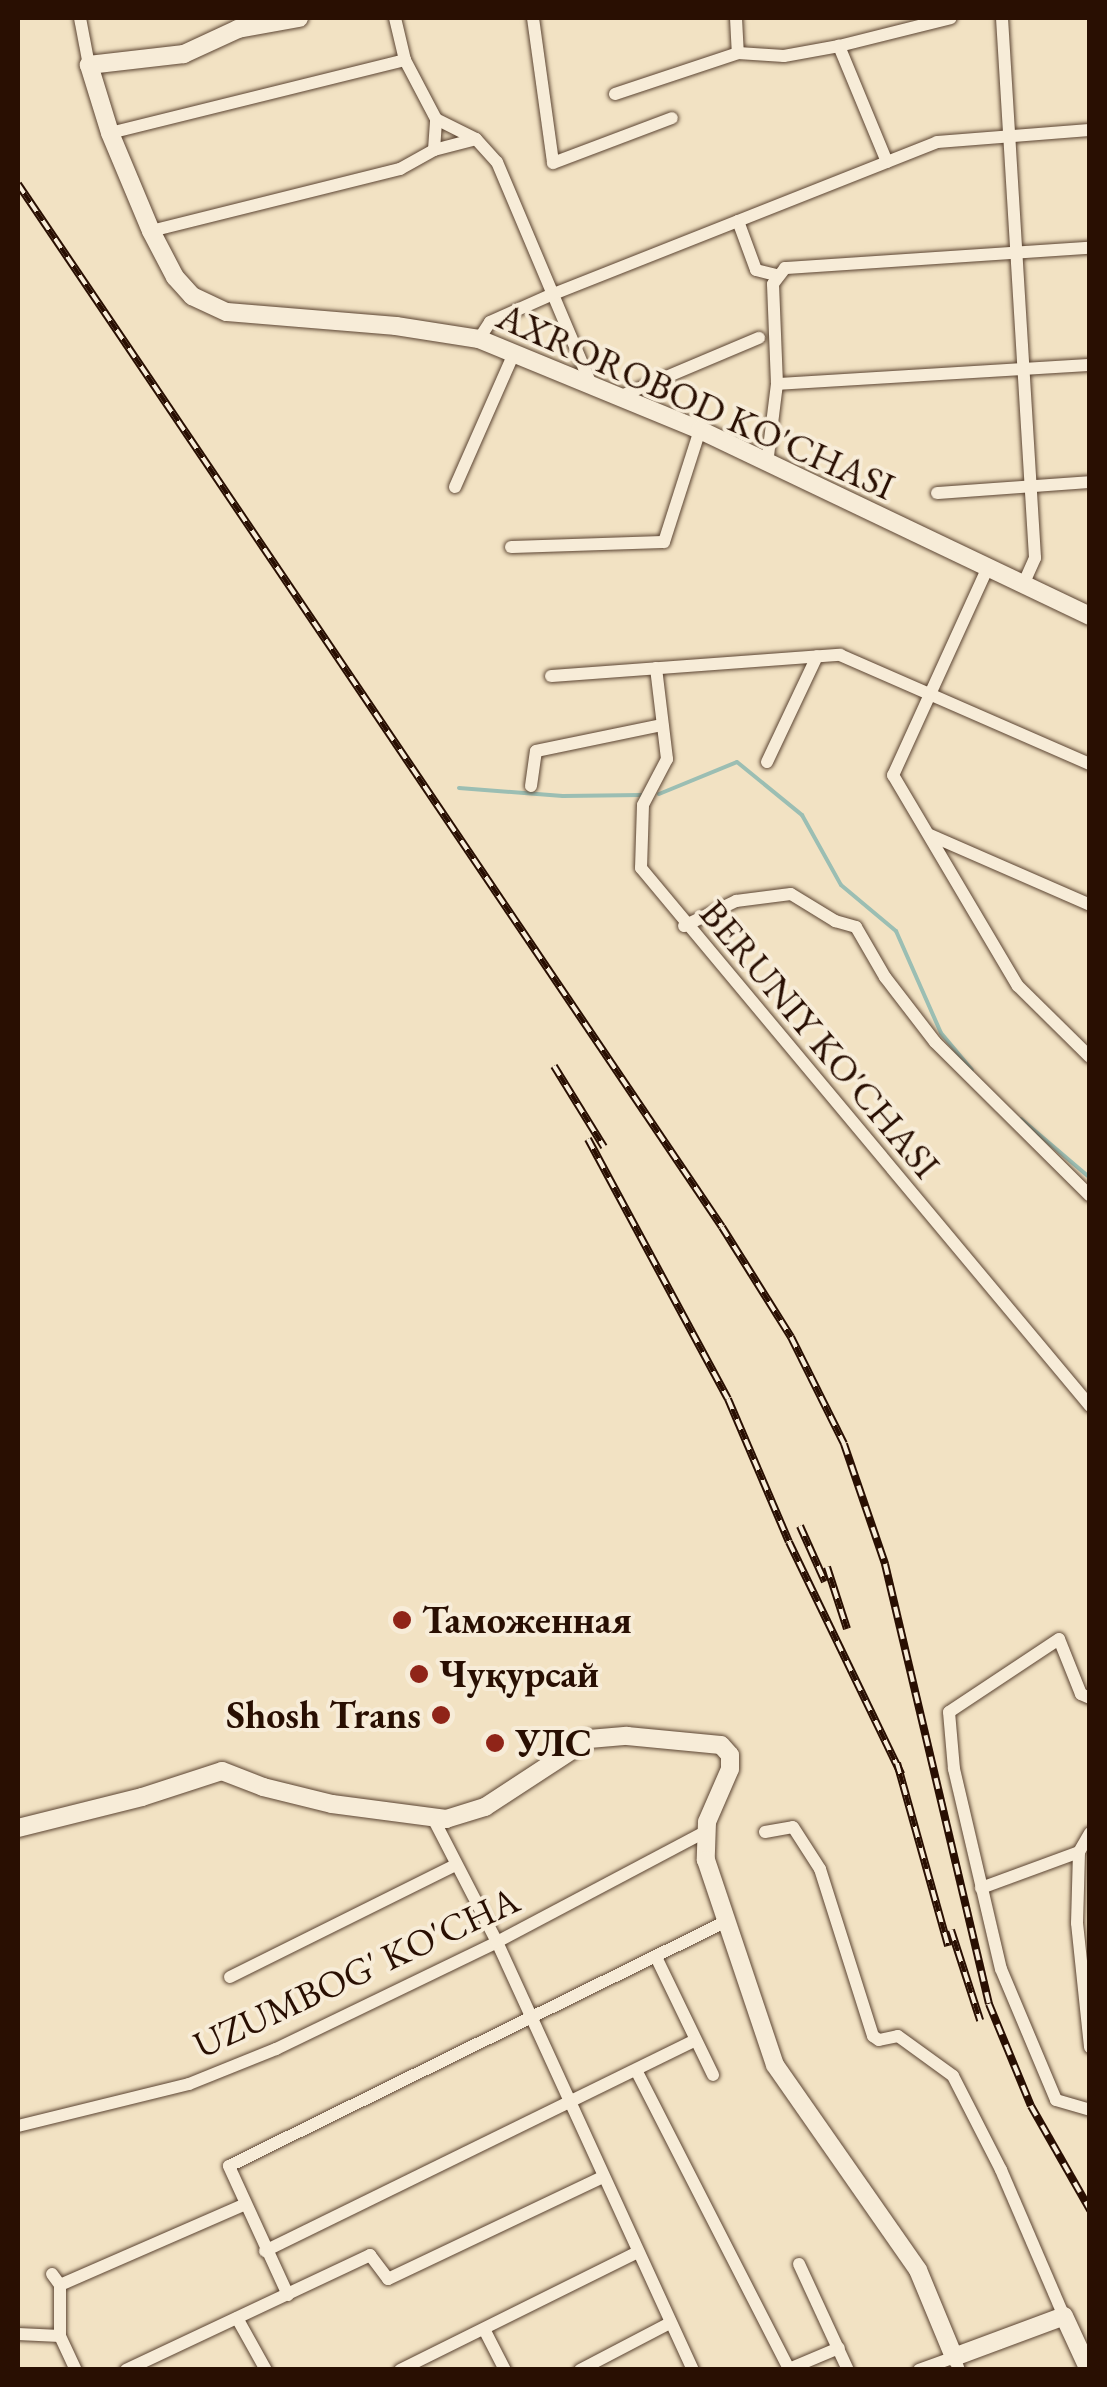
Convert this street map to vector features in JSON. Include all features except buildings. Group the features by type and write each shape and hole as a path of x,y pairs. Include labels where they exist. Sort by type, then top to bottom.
{"street":[{"path":"80,18 90,65 184,54 238,30 299,18"},
{"path":"396,18 405,60 436,118 434,150"},
{"path":"533,18 553,162 672,118"},
{"path":"736,18 738,53"},
{"path":"615,94 738,53 784,56 950,18"},
{"path":"1002,18 1035,558 1024,584"},
{"path":"839,46 887,162"},
{"path":"110,133 405,60"},
{"name":"AXROROBOD KO'CHASI","path":"90,65 110,133 151,231 184,288 218,310 396,326 479,339 700,430 1090,616"},
{"path":"436,118 476,139 502,171 591,386"},
{"path":"479,339 490,322 937,142 1090,130"},
{"path":"151,231 400,169 434,150 476,139"},
{"path":"738,221 756,270 776,275"},
{"path":"776,275 785,268 1090,248"},
{"path":"766,464 777,384 776,275"},
{"path":"620,397 758,338"},
{"path":"455,487 514,354"},
{"path":"777,384 1090,365"},
{"path":"512,548 664,542 700,430"},
{"path":"937,492 1090,482"},
{"path":"988,567 892,775 1018,986 1090,1056"},
{"path":"768,762 817,656"},
{"path":"551,676 848,657 1090,764"},
{"name":"BERUNIY KO'CHASI","path":"656,668 667,758 643,805 640,868 684,926 1090,1406"},
{"path":"531,786 536,752 662,725"},
{"path":"928,834 1090,905"},
{"path":"684,926 736,901 791,894 835,921 856,927 885,977 935,1042 1090,1196"},
{"path":"1090,1698 1081,1694 1059,1639 949,1712 954,1769 1001,1970 1056,2100 1090,2110"},
{"path":"18,1828 142,1797 222,1770 263,1787 332,1804 434,1820 479,1810 575,1746 602,1737 716,1743 730,1758 705,1832 708,1870 775,2065 918,2270 957,2363"},
{"path":"434,1820 497,1942 601,2178 692,2370"},
{"path":"765,1832 793,1827 820,1869 875,2039 898,2036 953,2076 1001,2170 1089,2370"},
{"name":"UZUMBOG' KO'CHA","path":"18,2126 206,2079 497,1942 705,1832"},
{"path":"1090,1833 1080,1852 1078,1923 1090,2047"},
{"path":"981,1888 1080,1852"},
{"path":"230,1977 456,1865"},
{"path":"288,2296 229,2166 726,1921"},
{"path":"656,1957 693,2041 714,2075"},
{"path":"265,2251 693,2041"},
{"path":"636,2070 788,2369 839,2348"},
{"path":"126,2370 370,2255 388,2279 601,2178"},
{"path":"76,2370 60,2336 56,2280 245,2204"},
{"path":"400,2370 636,2253"},
{"path":"799,2264 848,2370"},
{"path":"919,2370 957,2363 1064,2316"},
{"path":"237,2318 266,2370"},
{"path":"580,2370 670,2322"},
{"path":"484,2329 505,2370"},
{"path":"18,2334 60,2336"}],"waterway":[{"path":"659,794 737,762 802,815 841,885 896,931 941,1033 972,1070"},
{"path":"459,788 563,796 641,795"},
{"path":"1021,1119 1090,1178"}],"railway":[{"path":"18,184 722,1227 791,1337 844,1444 885,1564 989,2004 1031,2106 1090,2210"},
{"path":"554,1066 604,1147"},
{"path":"588,1139 728,1399 789,1542 901,1774"},
{"path":"800,1526 825,1582"},
{"path":"827,1567 847,1629"},
{"path":"897,1763 948,1946"},
{"path":"951,1930 980,2020"}],"place":[{"name":"Таможенная","path":"402,1620"},
{"name":"Чуқурсай","path":"419,1674"},
{"name":"Shosh Trans","path":"441,1715"},
{"name":"УЛС","path":"495,1743"}]}
